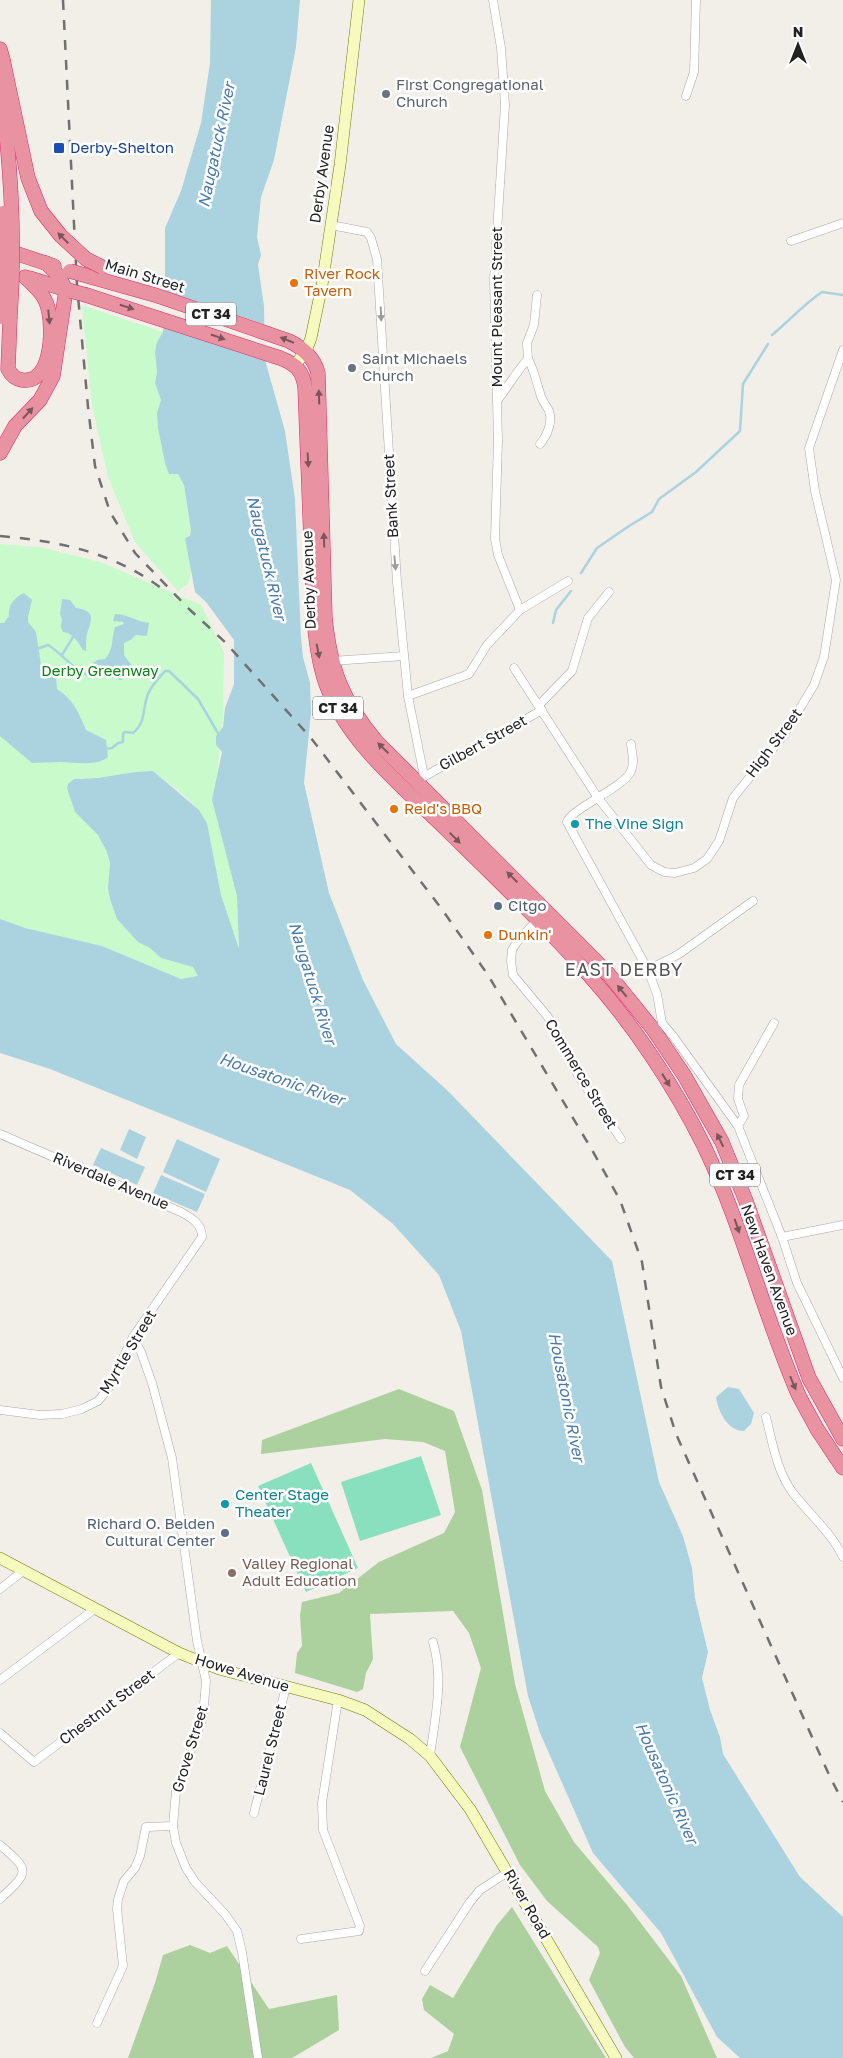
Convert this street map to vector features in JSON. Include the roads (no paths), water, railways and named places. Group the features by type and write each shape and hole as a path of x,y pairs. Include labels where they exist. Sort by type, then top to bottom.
{"highway":[{"path":"1,55 28,178 41,211 61,236 86,259 138,290"},
{"path":"0,76 8,144 13,218 3,317"},
{"path":"0,152 4,227 3,317 8,369 10,374 18,380 30,380 40,375 45,365 50,342 50,317 44,298 25,277"},
{"name":"Main Street","path":"0,248 46,264 155,295 289,341 306,351"},
{"path":"0,452 15,426 40,400 53,376 69,290 58,274 46,264"},
{"name":"CT 34","path":"0,270 156,316 280,358 295,365"},
{"name":"Derby Avenue","path":"306,351 318,371 316,481 320,602 317,648 327,685 342,716 369,754 416,783"},
{"name":"Derby Avenue","path":"295,365 304,378 306,411 316,481"},
{"name":"Derby Avenue","path":"320,602 332,661 339,683 357,719 416,783"},
{"name":"New Haven Avenue","path":"416,783 542,916 639,1039 684,1110 713,1167 732,1212 799,1396 817,1429 843,1468"},
{"name":"New Haven Avenue","path":"542,916 606,971 657,1026 722,1142 746,1201 809,1378 843,1438"},
{"path":"776,1337 792,1333"}],"main road":[{"name":"Derby Avenue","path":"295,365 306,351 312,335 331,225 359,0"},
{"name":"Howe Avenue","path":"0,1558 179,1653 219,1669 338,1700 365,1710 394,1728 430,1756"},
{"name":"River Road","path":"430,1756 470,1809 616,2058"}],"street":[{"name":"Mount Pleasant Street","path":"493,0 501,48 505,105 494,279 498,441 495,539 498,555 520,610"},
{"path":"496,9 499,0"},
{"path":"686,96 694,72 696,0"},
{"path":"791,241 843,223"},
{"name":"Bank Street","path":"331,225 367,232 376,253 379,275 393,537 416,783"},
{"path":"537,295 534,324 527,343 528,359 532,366 541,397 550,416 546,437 540,444"},
{"name":"High Street","path":"514,668 598,798 646,860 656,869 669,873 684,871 702,864 719,841 733,798 784,735 814,685 824,658 839,579 815,491 809,448 843,350"},
{"path":"497,401 513,382 519,370 528,359"},
{"path":"408,696 469,674 487,645 520,610 568,581"},
{"name":"Gilbert Street","path":"416,783 541,708 572,670 588,618 609,592"},
{"path":"332,661 404,656"},
{"path":"631,744 634,762 631,773 567,819 568,826 648,970 657,994 657,1026"},
{"path":"648,970 679,954 753,901"},
{"name":"Commerce Street","path":"542,916 517,942 512,950 511,961 514,975 548,1017 578,1075 621,1139"},
{"path":"738,1126 744,1116 738,1099 739,1086 774,1024"},
{"path":"639,1039 657,1026"},
{"path":"657,1026 673,1036 738,1126 782,1237 797,1283 843,1378"},
{"name":"Riverdale Avenue","path":"0,1134 191,1218 202,1230 202,1237 198,1244"},
{"path":"782,1237 843,1225"},
{"name":"Myrtle Street","path":"0,1410 40,1415 62,1414 82,1409 98,1401 108,1389 133,1337 198,1244"},
{"name":"Grove Street","path":"133,1337 141,1352 152,1382 172,1458 195,1631 206,1681 202,1717 176,1790 173,1826 176,1842 186,1868 195,1882 225,1914 237,1932 242,1952 258,2058"},
{"path":"766,1416 782,1473 792,1492 820,1523 843,1557"},
{"path":"0,1589 23,1571"},
{"path":"0,1680 96,1608"},
{"path":"430,1756 439,1688 438,1660 433,1642"},
{"name":"Chestnut Street","path":"0,1732 34,1762 179,1653"},
{"name":"Laurel Street","path":"254,1814 286,1687"},
{"path":"301,1939 359,1931 360,1926 323,1830 322,1803 338,1700"},
{"path":"97,2023 121,1974 123,1966 117,1908 120,1890 124,1881 135,1868 140,1856 146,1827 173,1826"},
{"path":"0,1845 20,1862 23,1869 22,1877 18,1883 0,1898"},
{"path":"425,1971 470,1902 480,1890 508,1872"}],"water":[{"path":"211,0 300,0 296,47 274,160 261,197 257,237 261,255 258,265 264,306 265,360 285,431 295,499 301,638 303,657 310,683 311,713 304,783 329,893 363,980 396,1044 448,1091 612,1261 659,1482 683,1536 692,1568 695,1598 708,1652 702,1678 710,1710 720,1737 723,1754 800,1877 843,1917 843,2058 740,2058 717,2037 661,1933 593,1853 540,1733 528,1696 461,1331 439,1275 393,1224 350,1190 50,1069 0,1053 0,919 25,928 102,946 181,979 198,976 193,967 161,958 150,948 138,942 117,919 108,888 110,863 107,852 98,835 75,812 67,788 68,784 74,779 153,771 199,810 207,823 221,895 239,949 237,896 212,800 222,752 216,745 216,736 223,727 225,708 234,684 234,640 206,602 195,592 185,538 190,536 191,530 184,485 178,474 169,474 165,463 157,413 161,400 155,383 157,372 155,352 157,342 163,332 165,228 181,191 201,123 210,63"},
{"path":"24,593 32,600 28,622 36,632 41,665 53,669 56,675 57,689 71,702 86,730 106,740 108,757 103,760 85,763 32,763 0,736 0,623 4,623 9,616 12,602"},
{"path":"62,599 70,600 76,608 87,611 91,616 86,651 83,650 72,636 63,632 60,614"},
{"path":"115,614 149,623 147,636 136,635 124,643 124,655 132,666 131,674 121,680 106,676 94,667 94,663 97,660 105,659 108,655 115,627 124,624 123,622 113,621"},
{"path":"129,1129 146,1137 137,1159 120,1150"},
{"path":"177,1139 220,1159 206,1192 163,1172"},
{"path":"101,1148 145,1167 137,1185 93,1165"},
{"path":"161,1175 205,1194 197,1212 153,1193"},
{"path":"728,1387 739,1389 754,1413 751,1424 744,1431 733,1428 725,1420 719,1409 716,1397"}],"waterway":[{"path":"772,335 822,292 843,295"},
{"path":"581,573 597,548 652,512 659,499 696,472 740,431 743,384 768,344"},
{"path":"553,623 556,610 571,591"},
{"path":"62,655 73,637"},
{"path":"37,649 48,645 84,674 90,676 94,663"},
{"path":"104,749 112,748 118,743 123,742 123,734 125,732 133,733 138,728 143,718 147,696 155,682 165,671 169,671 198,699 219,735"}],"railway":[{"path":"63,0 77,285 88,407 95,466 110,512 135,553 189,609 225,642 311,738 441,908 488,975 592,1150 620,1200 642,1262 661,1387 676,1434 830,1777 843,1802"},
{"path":"0,536 43,541 84,550 124,565 161,588"}],"place":[{"name":"First Congregational Church","path":"386,94"},
{"name":"Derby-Shelton","path":"59,148"},
{"name":"River Rock Tavern","path":"294,283"},
{"name":"Saint Michaels Church","path":"352,368"},
{"name":"Reid's BBQ","path":"394,809"},
{"name":"The Vine Sign","path":"575,824"},
{"name":"Citgo","path":"498,906"},
{"name":"Dunkin'","path":"488,935"},
{"name":"Center Stage Theater","path":"225,1504"},
{"name":"Richard O. Belden Cultural Center","path":"225,1533"},
{"name":"Valley Regional Adult Education","path":"232,1573"}],"district":[{"name":"EAST DERBY","path":"624,970"}],"water label":[{"name":"Naugatuck River","path":"216,145"},
{"name":"Naugatuck River","path":"267,558"},
{"name":"Naugatuck River","path":"313,983"},
{"name":"Housatonic River","path":"282,1079"},
{"name":"Housatonic River","path":"567,1397"},
{"name":"Housatonic River","path":"667,1783"}],"park label":[{"name":"Derby Greenway","path":"100,671"}]}
